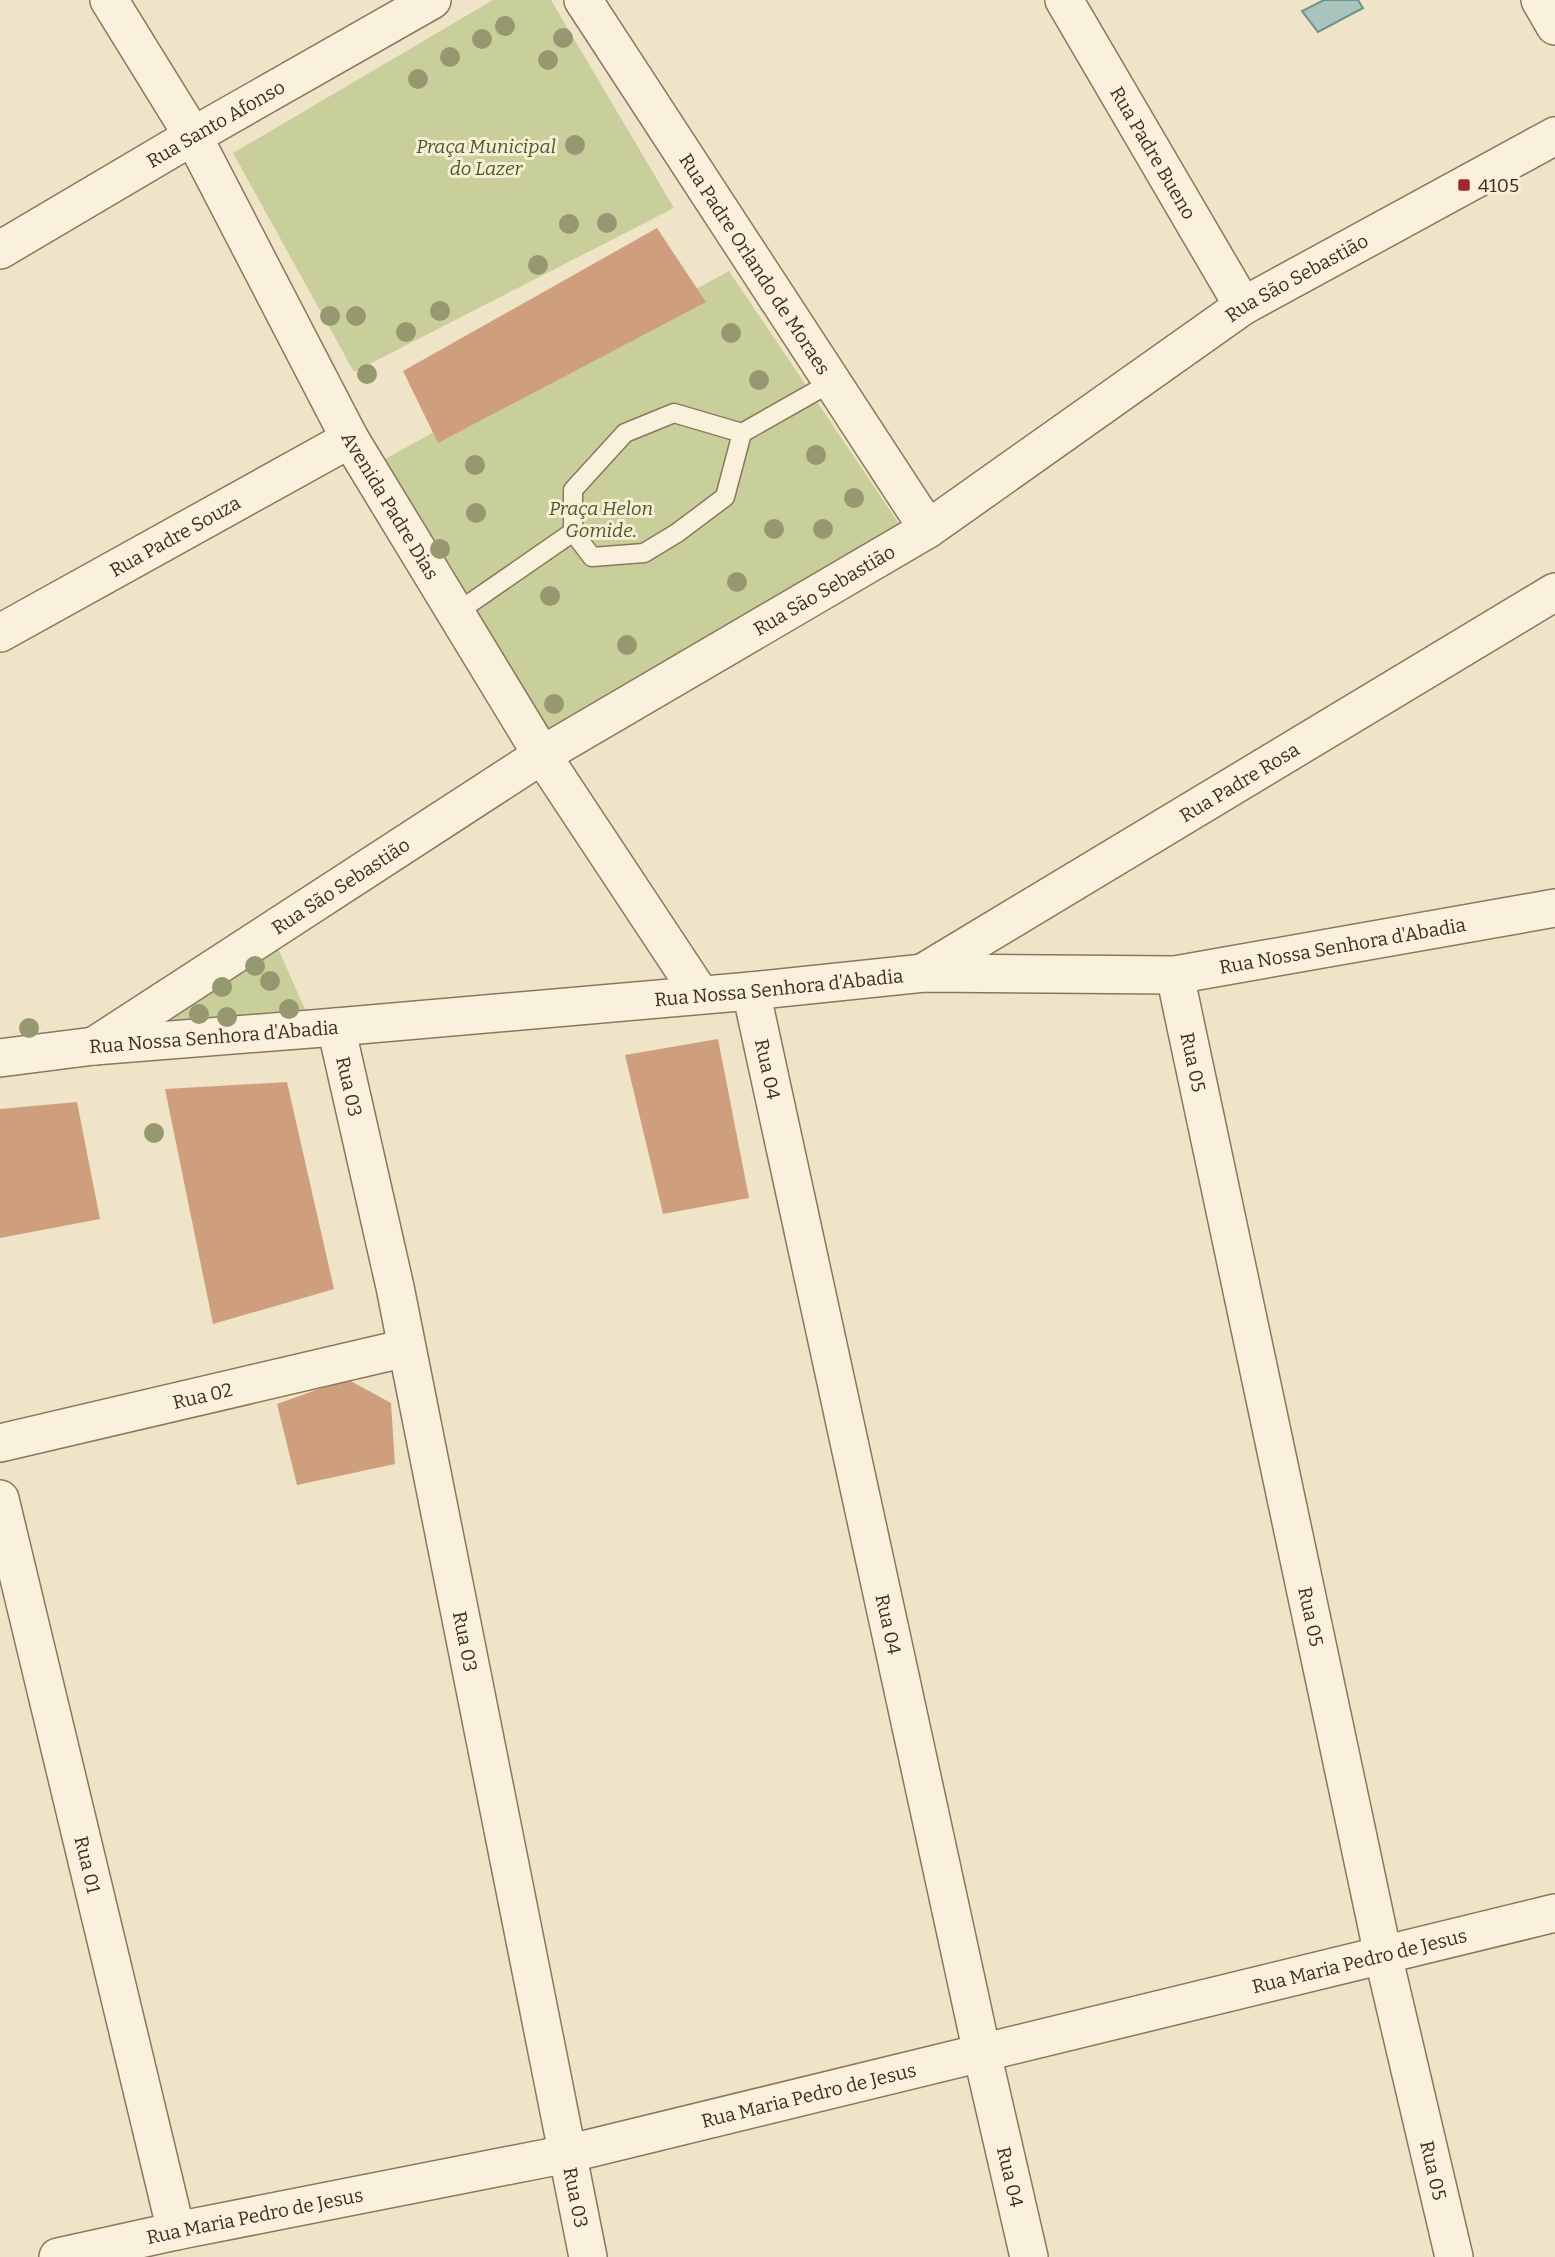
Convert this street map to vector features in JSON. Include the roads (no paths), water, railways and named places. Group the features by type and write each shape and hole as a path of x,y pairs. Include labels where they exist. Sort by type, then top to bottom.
{"street":[{"name":"Avenida Padre Dias","path":"109,0 193,136 350,439 542,755 700,995"},
{"name":"Rua Santo Afonso","path":"0,250 432,0"},
{"name":"Rua Padre Orlando de Moraes","path":"583,0 928,529"},
{"name":"Rua Padre Bueno","path":"1064,0 1243,306"},
{"path":"1540,0 1555,26"},
{"name":"Rua São Sebastião","path":"94,1046 542,755 928,529 1243,306 1555,136"},
{"name":"Rua Padre Souza","path":"0,633 350,439"},
{"name":"Rua Padre Rosa","path":"924,973 1555,592"},
{"name":"Rua Nossa Senhora d'Abadia","path":"0,1058 94,1046 751,991 924,973 1175,975 1555,908"},
{"name":"Rua 05","path":"1175,975 1383,1955 1454,2257"},
{"name":"Rua 04","path":"751,991 982,2053 1029,2257"},
{"name":"Rua 03","path":"336,1027 395,1287 588,2257"},
{"name":"Rua 02","path":"0,1443 406,1348"},
{"name":"Rua 01","path":"0,1499 176,2231"},
{"name":"Rua Maria Pedro de Jesus","path":"58,2257 567,2154 1555,1913"}],"lane":[{"path":"742,433 674,413 625,433 573,490 573,532 592,557 644,553 677,533 725,497 742,433 832,382"},
{"path":"456,613 573,532"}],"water":[{"path":"1324,0 1358,0 1363,8 1318,32 1302,11"}],"place":[{"name":"4105","path":"1464,185"}],"park label":[{"name":"Praça Municipal do Lazer","path":"486,157"},
{"name":"Praça Helon Gomide.","path":"601,519"}]}
